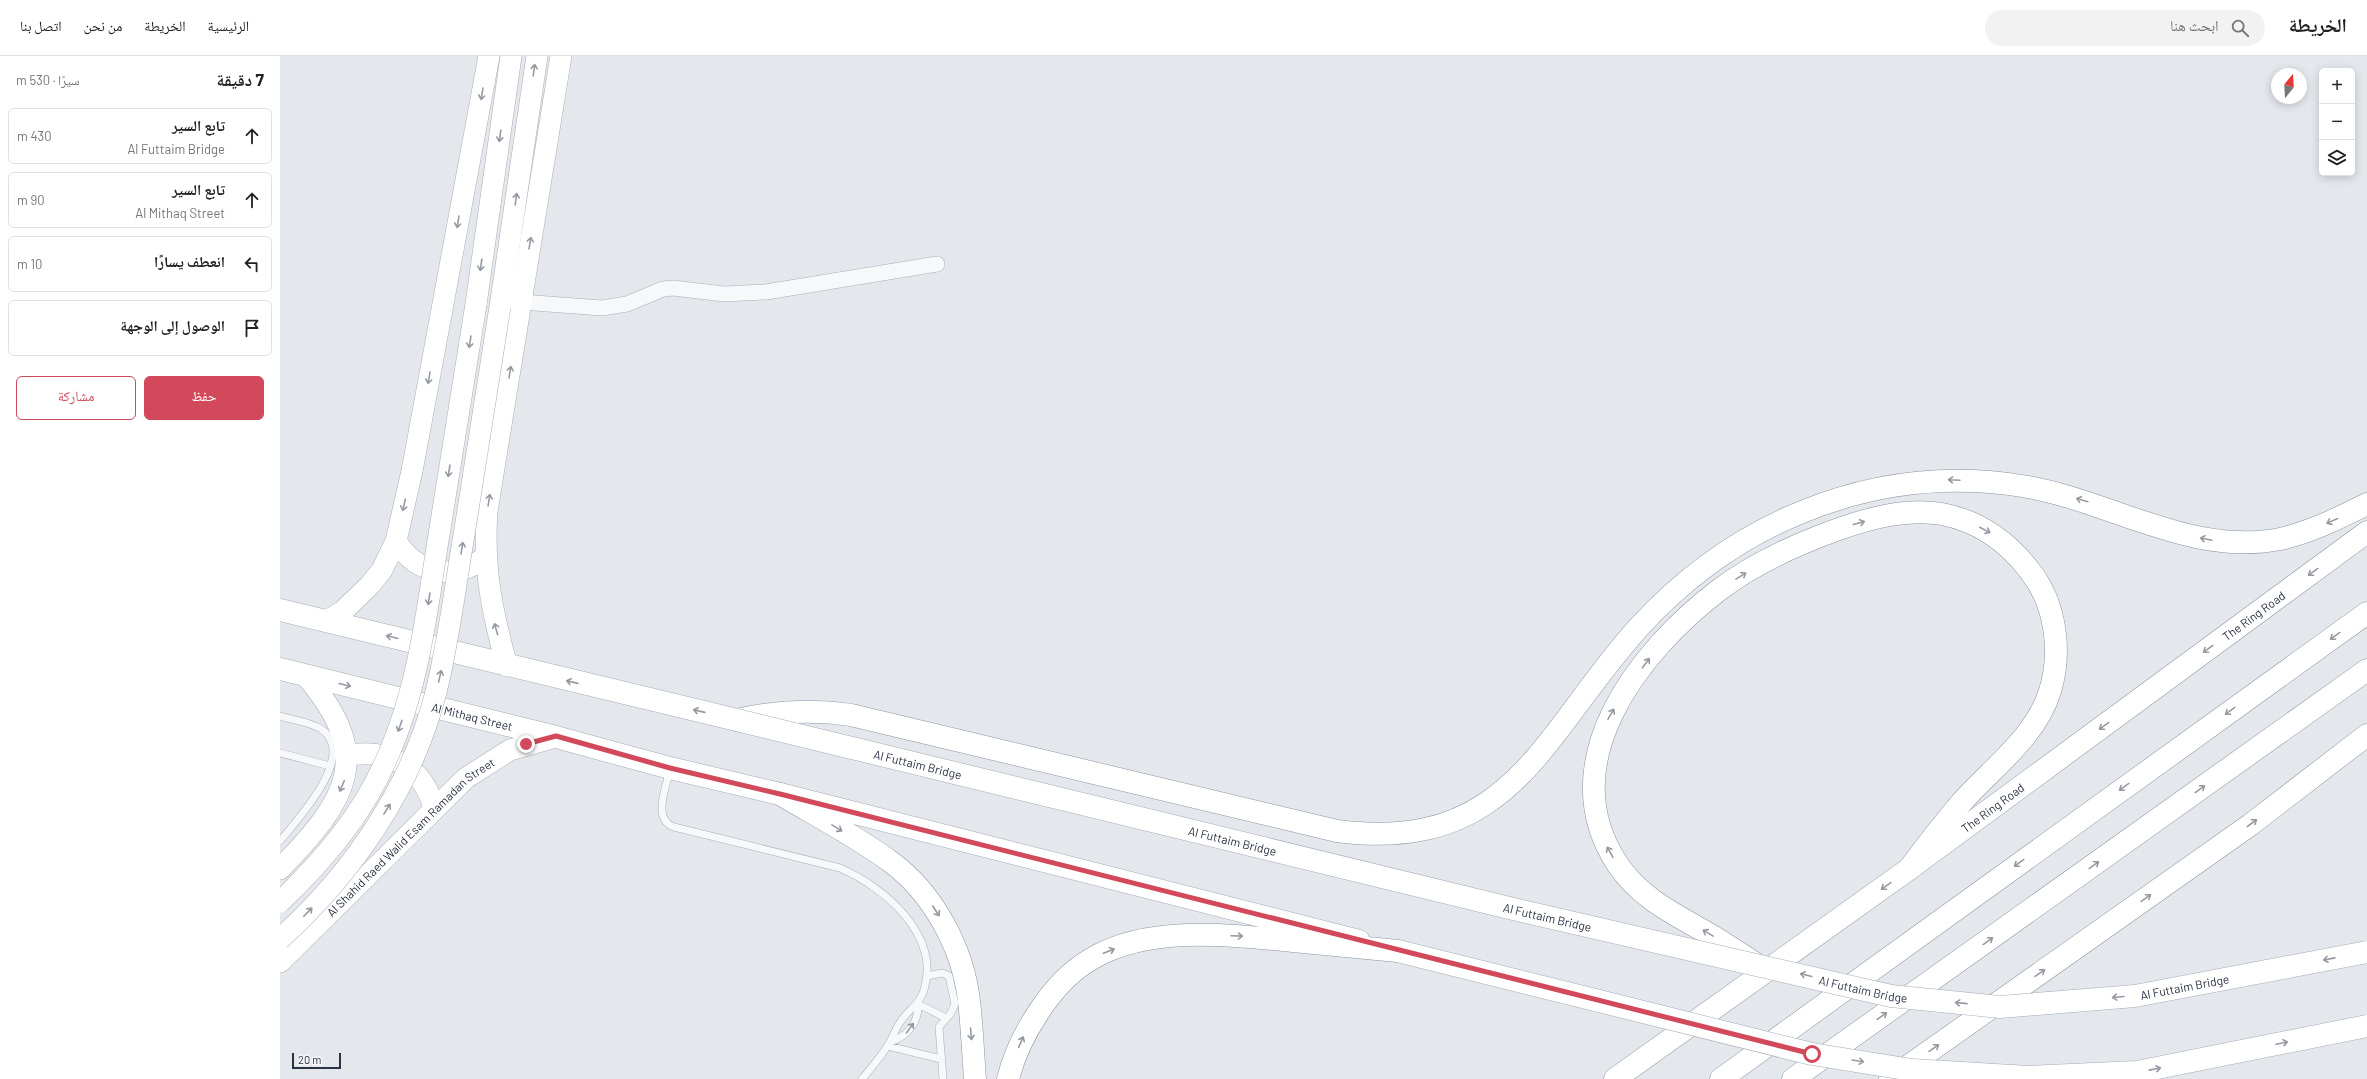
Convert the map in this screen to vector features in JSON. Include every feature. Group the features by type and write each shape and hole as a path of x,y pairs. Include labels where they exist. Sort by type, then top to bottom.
{"main road":[{"path":"327,621 343,611 370,585 382,570 396,541 412,471 489,56"},
{"path":"280,902 316,866 356,815 387,759 411,692 423,634 476,304 512,56"},
{"path":"280,939 337,880 375,828 406,774 428,719 447,640 500,307 536,56"},
{"path":"507,666 490,602 485,557 487,511 561,56"},
{"path":"280,610 507,666 737,720 765,714 794,711 823,711 851,715 1337,831 1386,834 1412,832 1441,825 1470,813 1495,798 1539,757 1638,628 1669,596 1702,568 1732,548 1798,513 1832,500 1866,490 1907,483 1947,480 1988,482 2024,486 2063,495 2156,525 2223,542 2278,539 2304,532 2331,522 2367,504"},
{"path":"1753,962 1653,902 1634,885 1618,865 1605,842 1597,817 1593,792 1594,766 1602,734 1609,717 1648,660 1680,622 1715,593 1772,556 1813,539 1883,516 1912,512 1942,514 1970,522 1996,536 2018,555 2036,579 2049,605 2055,634 2056,663 2050,692 2038,719 2020,742 1962,803 1909,869"},
{"name":"The Ring Road","path":"1615,1079 1909,869 2367,532"},
{"path":"396,541 410,558 429,570 440,572 460,571 478,563 485,557"},
{"path":"1721,1079 2367,613"},
{"name":"Al Mithaq Street","path":"280,669 556,736 670,768 780,794"},
{"path":"1793,1079 2367,670"},
{"path":"280,869 309,838 338,795 345,779 338,761 340,728 334,714 305,675"},
{"name":"Al Futtaim Bridge","path":"737,720 1526,912 1753,962 1891,996 2000,1007 2135,996 2367,952"},
{"path":"1890,1079 2250,825 2367,735"},
{"name":"Al Shahid Raed Walid Esam Ramadan Street","path":"280,962 466,778 494,758 526,744 556,736"},
{"path":"338,761 368,753 389,756 410,768 426,786 434,809"},
{"path":"780,794 1398,951 1812,1054 1912,1070 2028,1077 2137,1072 2367,1026"},
{"path":"780,794 892,862 932,905 944,924 964,975 969,1000 975,1079"},
{"path":"1008,1079 1025,1033 1053,991 1069,975 1093,957 1120,947 1171,936 1204,934 1243,936 1398,951"},
{"path":"1912,1070 1934,1079"}],"street":[{"path":"521,302 608,308 627,304 663,289 673,288 724,294 766,292 937,264"}],"lane":[{"path":"280,716 320,728 326,732 338,761"},
{"path":"280,753 338,761"},
{"path":"282,837 315,799 338,761"},
{"path":"670,768 661,815 665,823 674,827 824,863 855,874 883,893 906,918 921,943 927,976 924,992 918,1004 899,1023 889,1044 862,1079"},
{"path":"927,976 945,974 951,979 955,1004 951,1013 939,1027 940,1059 943,1079"},
{"path":"918,1004 946,1018"},
{"path":"889,1044 900,1038 910,1029 917,1015 918,1004"},
{"path":"889,1044 940,1059"}],"route":[{"path":"526,744 556,736 670,768 780,794 1398,951 1812,1054"}]}
